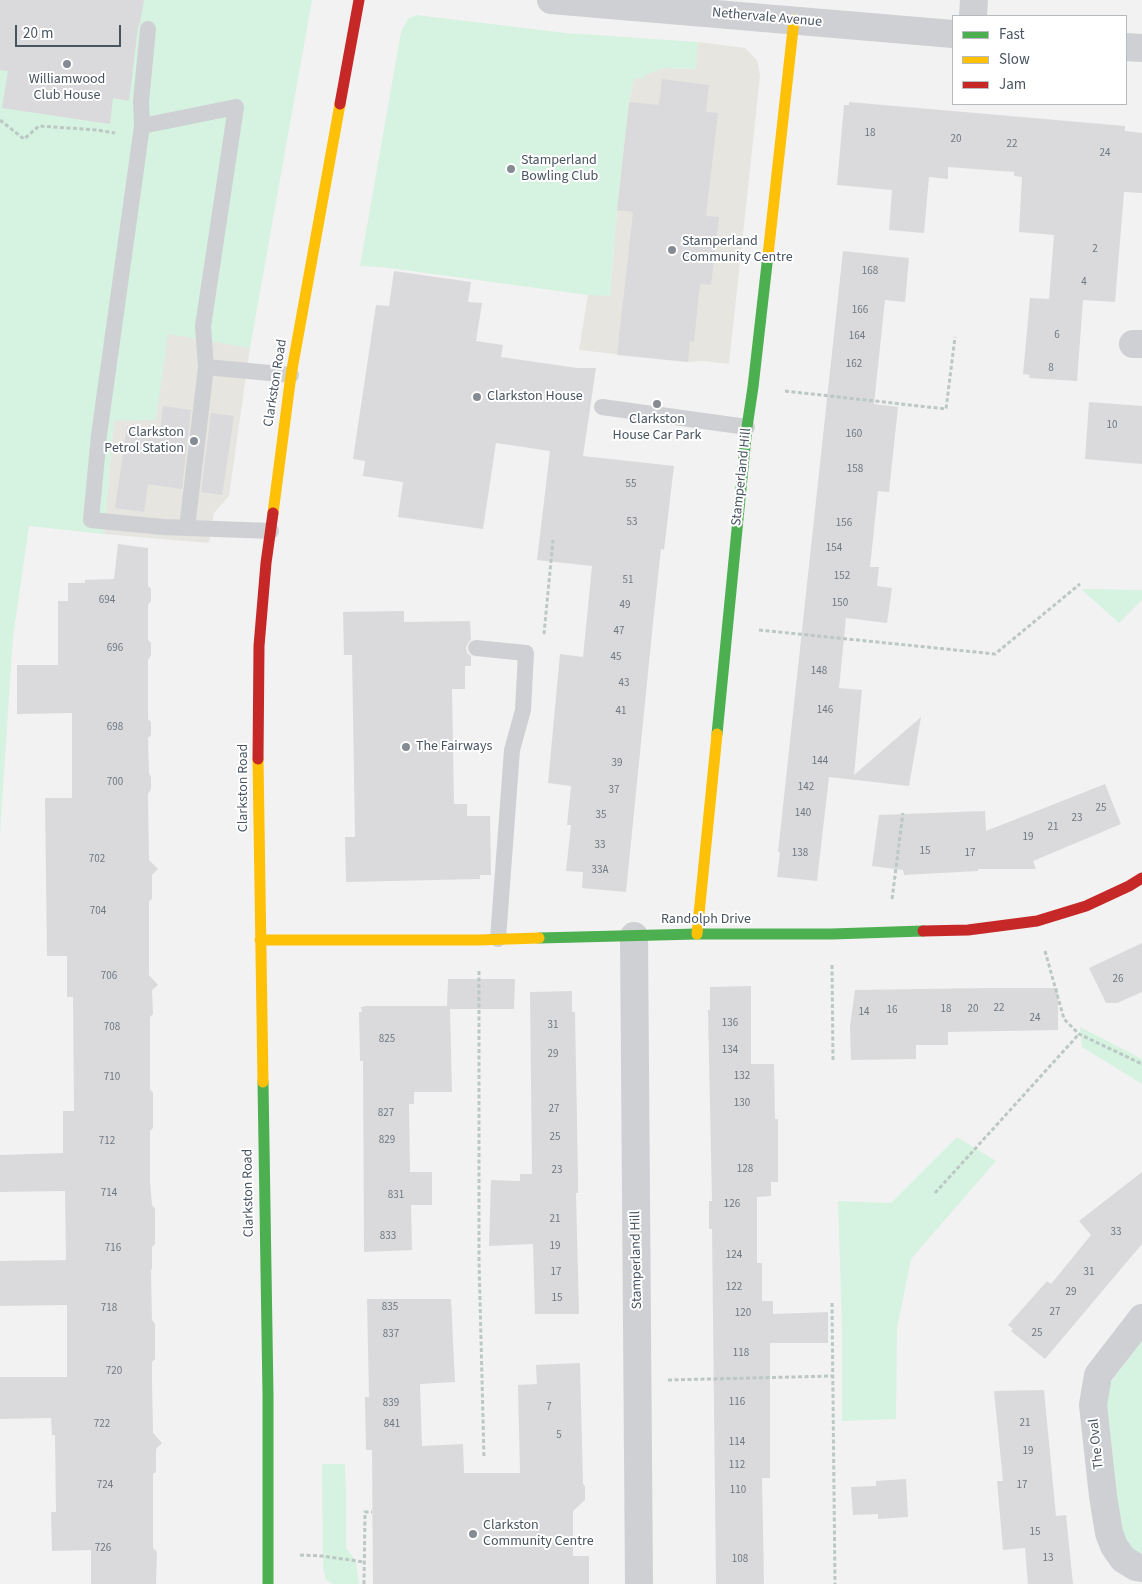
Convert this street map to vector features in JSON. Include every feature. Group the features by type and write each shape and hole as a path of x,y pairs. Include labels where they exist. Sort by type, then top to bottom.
{"street":[{"name":"Clarkston Road","path":"268,1584 258,734 259,646 266,563 291,375 360,0"},
{"name":"Nethervale Avenue","path":"551,0 952,34"},
{"path":"973,15 974,0"},
{"name":"Stamperland Hill","path":"697,934 746,427 794,20"},
{"path":"1127,47 1142,48"},
{"name":"Randolph Drive","path":"260,940 479,940 697,934 832,934 968,930 1037,921 1086,906 1142,878"},
{"name":"Stamperland Hill","path":"634,936 639,1584"},
{"name":"The Oval","path":"1142,1318 1098,1375 1093,1405 1109,1533 1114,1546 1123,1559 1142,1568"}],"lane":[{"path":"148,29 141,101 142,132 98,435 91,520 187,528 271,531"},
{"path":"142,132 236,107 203,326 206,367 187,528"},
{"path":"206,367 291,375"},
{"path":"602,407 746,427"},
{"path":"476,648 526,653 522,710 512,750 498,939"}],"path":[{"path":"0,120 24,139 39,126 142,132"},
{"path":"752,387 946,409 954,337"},
{"path":"726,626 995,654 1080,584"},
{"path":"888,932 903,813"},
{"path":"1037,921 1064,1019 1079,1034 1142,1064"},
{"path":"832,934 833,1060"},
{"path":"479,940 479,1260 484,1458"},
{"path":"935,1193 1079,1034"},
{"path":"832,1303 835,1584"},
{"path":"638,1380 833,1376"},
{"path":"364,1584 365,1512 372,1512"},
{"path":"269,1554 322,1556 364,1562"}],"shaded area":[{"path":"698,42 745,48 757,60 760,76 729,364 703,361 688,362 579,350 588,295 610,295 617,210 629,102 634,78 665,68 695,69"},
{"name":"Clarkston Petrol Station","path":"168,333 250,348 229,496 214,513 209,543 104,534 114,420"}],"green space":[{"path":"0,0 312,0 250,348 168,334 156,420 114,421 104,534 29,526 13,637 0,833"},
{"path":"416,15 566,33 698,42 696,69 665,68 647,74 642,79 634,79 629,102 617,210 610,296 588,295 382,267 360,266 401,32 408,19"},
{"path":"1081,589 1142,590 1142,600 1119,623"},
{"path":"1080,1027 1142,1059 1142,1084 1082,1047"},
{"path":"957,1137 996,1161 911,1259 897,1328 896,1419 842,1421 842,1329 838,1201 891,1203"},
{"path":"1142,1340 1142,1556 1136,1554 1123,1536 1103,1414 1106,1389"},
{"path":"322,1464 345,1464 346,1548 356,1561 359,1584 333,1584 326,1580 323,1568"}],"building":[{"name":"Williamwood Club House","path":"0,0 144,0 138,28 129,101 113,98 110,124 2,108 8,71 0,70"},
{"name":"Stamperland Community Centre","path":"662,79 709,85 706,112 718,113 706,216 719,217 711,285 700,284 694,342 690,341 688,362 617,355 633,212 617,210 629,102 659,105"},
{"path":"849,102 1125,126 1125,131 1142,133 1142,193 1124,192 1115,302 1083,300 1077,381 1029,378 1030,375 1023,374 1030,298 1049,299 1054,235 1019,232 1022,177 1014,176 1014,172 948,167 948,179 929,177 924,233 889,230 892,190 837,185 844,105 849,105"},
{"path":"843,251 909,258 905,302 885,300 874,404 898,407 889,492 878,491 870,567 879,567 877,586 892,588 887,623 846,618 839,688 862,690 854,775 921,717 909,786 829,777 817,881 777,877 780,852 778,852"},
{"path":"394,271 471,282 468,302 482,303 476,341 503,345 501,357 577,368 596,368 583,456 674,466 664,550 661,549 626,892 582,888 583,872 566,871 571,825 567,825 571,786 548,783 560,654 583,657 592,566 537,560 550,451 496,443 483,529 398,517 403,482 363,476 365,461 353,459 376,305 389,306"},
{"path":"1089,402 1142,406 1142,464 1085,459"},
{"path":"163,406 191,410 182,489 148,484 144,512 115,508 127,426 160,431"},
{"path":"211,413 234,416 222,495 201,492"},
{"path":"118,544 148,548 148,586 151,589 151,601 148,605 148,640 151,643 151,655 148,660 148,719 151,722 151,735 148,738 149,773 151,777 151,789 148,794 149,860 158,869 152,875 152,899 149,901 149,975 158,985 152,990 153,1014 150,1017 150,1089 153,1093 153,1128 150,1131 150,1182 152,1205 155,1209 155,1244 152,1247 151,1269 152,1320 155,1324 155,1359 152,1362 152,1383 153,1433 162,1443 156,1449 156,1472 153,1474 153,1548 157,1552 156,1584 91,1584 91,1550 52,1551 51,1512 56,1512 55,1435 52,1435 51,1418 0,1419 0,1377 67,1377 67,1305 0,1306 0,1261 66,1260 65,1191 0,1192 0,1155 63,1153 63,1111 74,1111 73,997 67,997 67,956 47,956 45,798 72,798 72,713 17,714 17,665 58,665 58,601 68,601 68,583 85,583 85,580 114,579"},
{"name":"The Fairways","path":"404,611 404,622 470,621 471,640 466,648 467,653 471,656 471,666 465,666 465,689 452,689 454,804 467,804 467,816 490,816 491,875 480,875 480,879 346,882 345,837 355,837 352,655 344,655 343,612"},
{"path":"1105,784 1121,824 1033,861 1036,869 978,869 978,871 904,875 903,870 872,866 879,815 985,811 986,831"},
{"path":"1142,943 1142,992 1117,1003 1106,1003 1089,968"},
{"path":"448,979 515,979 514,1009 450,1009 452,1092 414,1092 414,1104 409,1104 410,1172 432,1172 432,1205 411,1205 412,1250 364,1252 363,1061 360,1061 359,1012 362,1012 361,1007 366,1006 447,1006"},
{"path":"751,986 751,1064 774,1064 775,1119 778,1119 778,1182 771,1182 771,1196 757,1197 757,1263 762,1263 762,1301 773,1301 773,1314 828,1312 828,1343 770,1343 770,1478 762,1478 764,1584 716,1584 712,1229 709,1229 709,1201 712,1201 708,1010 710,1010 710,987"},
{"path":"1058,988 1058,1030 948,1032 948,1045 916,1045 916,1059 851,1060 850,1026 855,990"},
{"path":"572,991 572,1012 575,1012 579,1314 535,1314 533,1244 489,1246 491,1180 520,1181 520,1174 532,1174 530,992"},
{"path":"1142,1172 1142,1244 1045,1359 1011,1331 1013,1329 1008,1325 1047,1281 1051,1284 1091,1235 1079,1221"},
{"path":"367,1299 451,1299 455,1382 420,1384 422,1446 463,1444 464,1473 520,1473 518,1385 537,1384 536,1365 580,1363 585,1500 573,1511 573,1556 589,1556 589,1584 373,1584 372,1450 366,1450 365,1397 369,1397"},
{"path":"1044,1390 1056,1516 1066,1515 1073,1584 1028,1584 1025,1548 1003,1550 997,1481 1003,1481 994,1391"},
{"path":"906,1479 908,1517 878,1519 878,1514 853,1515 851,1487 876,1486 876,1481"}],"traffic: fast":[{"path":"717,734 747,427 768,255"},
{"path":"539,938 923,931"},
{"path":"263,1082 268,1395 268,1584"}],"traffic: slow":[{"path":"768,255 794,20"},
{"path":"273,513 291,375 340,104"},
{"path":"697,934 717,734"},
{"path":"258,759 263,1082"},
{"path":"260,940 479,940 539,938"}],"traffic: jam":[{"path":"340,104 359,0"},
{"path":"258,759 259,646 266,563 273,513"},
{"path":"923,931 968,930 1037,921 1086,906 1142,878"}],"place":[{"name":"Williamwood Club House","path":"67,64"},
{"name":"Stamperland Bowling Club","path":"511,169"},
{"name":"Stamperland Community Centre","path":"672,250"},
{"name":"Clarkston House","path":"477,397"},
{"name":"Clarkston House Car Park","path":"657,404"},
{"name":"Clarkston Petrol Station","path":"194,441"},
{"name":"The Fairways","path":"406,747"},
{"name":"Clarkston Community Centre","path":"473,1534"}]}
